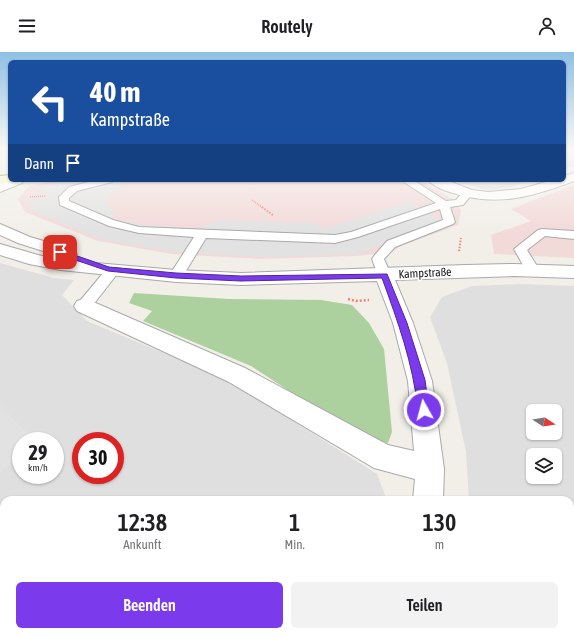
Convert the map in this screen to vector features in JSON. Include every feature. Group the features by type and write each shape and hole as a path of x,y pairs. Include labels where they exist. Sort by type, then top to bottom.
{"street":[{"path":"0,188 13,182"},
{"path":"439,182 477,196 503,197 521,195 559,182"},
{"name":"Kampstraße","path":"0,229 49,249 111,269"},
{"name":"Kampstraße","path":"0,249 35,260 61,265 176,276 241,279 384,276 465,271 574,272"},
{"path":"384,276 403,323 420,380 430,469 428,496"},
{"path":"84,306 237,375 384,458 430,469"}],"lane":[{"path":"102,182 73,190 64,197 64,203 109,223 140,230 335,239 354,235 444,204 459,203 468,193"},
{"path":"384,276 378,259 391,244 449,222 444,204 409,182"},
{"path":"533,271 520,248 542,232 574,235"},
{"path":"176,276 202,234"},
{"path":"84,306 111,269"}],"path":[{"path":"27,197 64,197"}],"shaded area":[{"path":"48,182 423,182 451,198 461,210 458,225 401,246 392,252 357,256 260,259 172,254 98,241 25,212 18,199 29,186"},
{"path":"125,182 107,198 114,219 142,225 196,228 221,220 315,223 323,229 409,202 441,221 358,254 263,257 174,252 100,239 32,211 29,199 53,183"},
{"path":"458,182 526,182 510,187 487,190"},
{"path":"574,185 574,258 494,254 491,235 531,221 511,209"},
{"path":"0,263 54,278 74,280 62,295 87,321 228,380 377,474 385,496 0,496"},
{"path":"521,284 574,286 574,496 469,496 466,452 447,363 430,317 442,297 472,286"},
{"path":"0,405 26,432 12,432 12,462 0,472"}],"green space":[{"path":"134,293 229,299 321,300 352,305 369,323 384,349 392,432 388,443 357,435 251,366 143,321 152,311 129,303"}],"route":[{"path":"60,252 108,269 176,276 241,279 384,276 403,323 420,380 424,410"}]}
